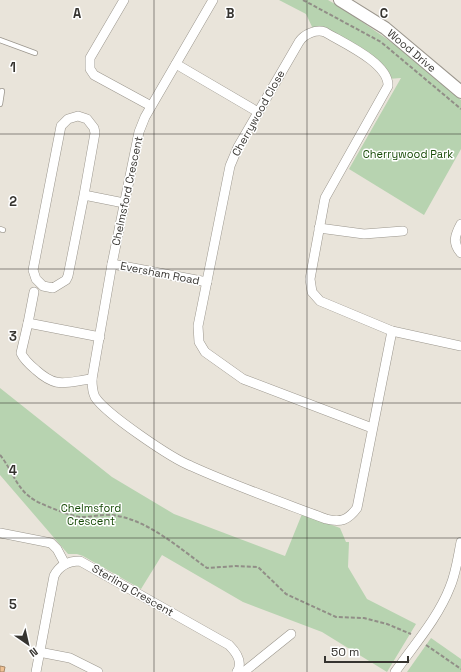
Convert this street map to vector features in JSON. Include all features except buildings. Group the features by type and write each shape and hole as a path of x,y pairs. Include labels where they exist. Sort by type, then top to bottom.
{"street":[{"path":"124,0 90,58 90,69 94,75 151,106"},
{"name":"Wood Drive","path":"340,0 385,28 461,92"},
{"name":"Chelmsford Crescent","path":"211,1 151,106 139,132 112,264 92,379 92,389 96,397 104,406 136,432 189,466 335,522 349,519 357,508 392,331"},
{"name":"Cherrywood Close","path":"372,428 253,383 209,356 201,347 198,332 230,166 238,147 299,42 305,35 314,32 325,32 370,59 386,74 388,86 326,198 319,228 310,286 315,297 320,301 392,331"},
{"path":"176,64 258,112"},
{"path":"78,116 92,123 96,133 84,195 68,276 58,286 53,288 43,286 36,279 33,270 61,126 68,119 78,116"},
{"path":"84,195 124,203"},
{"path":"461,224 454,241 456,248 461,253"},
{"path":"319,228 364,234 403,231"},
{"name":"Eversham Road","path":"112,264 208,282"},
{"path":"34,292 22,353 27,362 53,382 60,383 92,379"},
{"path":"28,323 100,338"},
{"path":"392,331 461,346"},
{"path":"0,533 51,543 57,549 65,564 54,576 36,672"},
{"path":"395,672 437,613 450,588 461,542"},
{"name":"Sterling Crescent","path":"65,564 75,561 86,563 229,645 239,660 237,672 245,671 291,634"},
{"path":"39,652 70,658 98,672"}],"lane":[{"path":"0,40 35,53"},
{"path":"0,104 2,91"}],"path":[{"path":"303,0 381,42 461,109"},
{"path":"0,455 7,464 16,481 30,497 45,505 79,517 112,515 149,526 207,568 236,566 258,567 286,594 336,616 364,618 387,624 418,639 461,669"}],"green space":[{"name":"Cherrywood Park","path":"279,0 328,0 397,46 461,100 461,149 424,215 349,169 401,78 388,79 371,58 314,31 306,14"},
{"name":"Chelmsford Crescent","path":"0,388 112,477 174,514 285,556 302,514 340,528 346,542 349,542 348,567 367,599 416,624 387,672 322,632 243,602 162,555 141,589 83,556 68,554 0,475"},
{"path":"431,638 461,659 461,672 407,672"}]}
